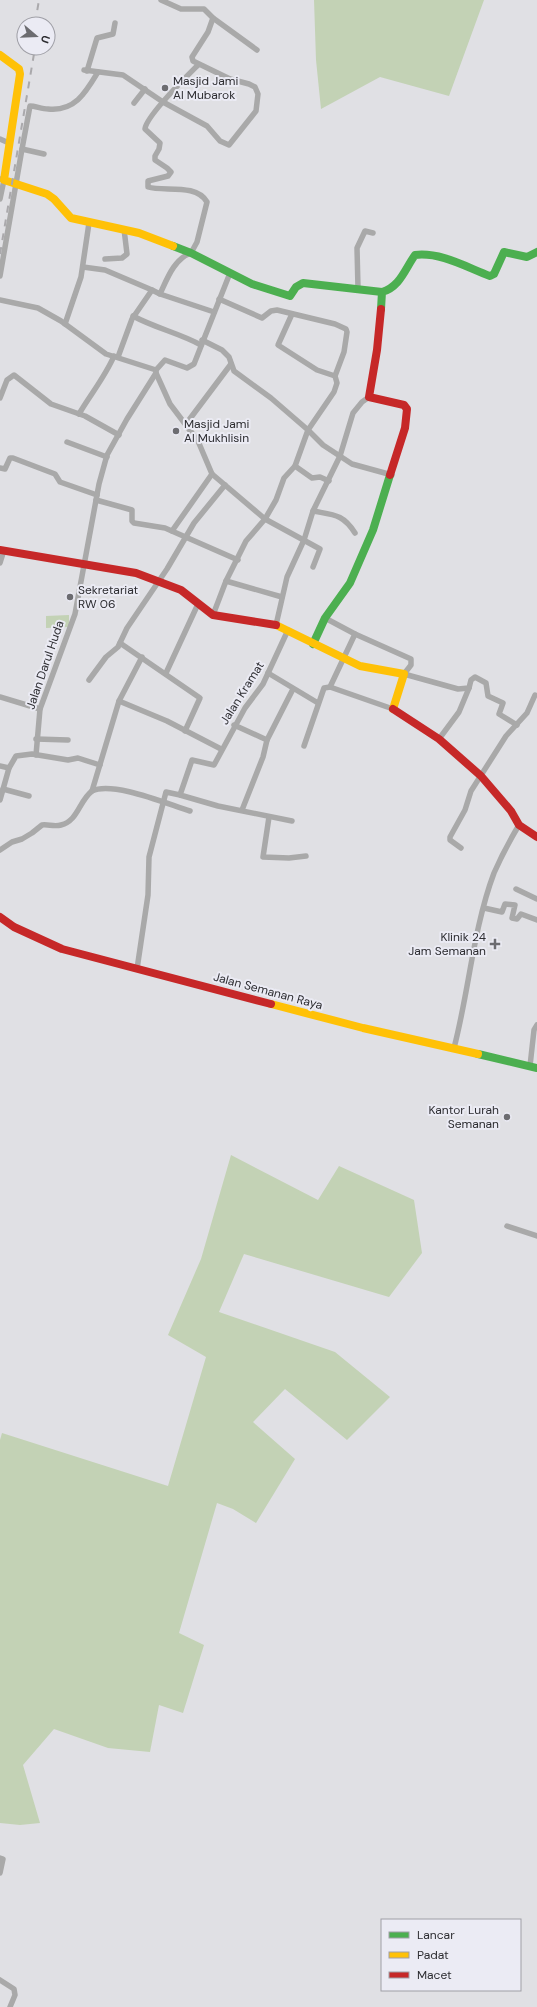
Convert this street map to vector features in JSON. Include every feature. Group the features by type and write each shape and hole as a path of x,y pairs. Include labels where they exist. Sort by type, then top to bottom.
{"street":[{"path":"161,0 181,9 204,9 213,18 257,50"},
{"path":"115,23 113,34 97,38 86,70 124,75 163,102 207,126 225,145 233,142 256,111 258,94 249,84 230,79 198,65 193,61 192,57 208,32 213,18"},
{"path":"0,55 19,69 0,199"},
{"path":"160,294 167,277 185,255 191,253 197,242 207,206 206,200 187,190 149,188 147,186 149,180 168,176 170,174 169,169 155,160 154,156 159,149 160,143 145,129 149,119 163,102 198,65"},
{"path":"0,276 30,106 56,109 73,105 86,92 98,72"},
{"path":"134,103 145,89"},
{"path":"0,139 9,144"},
{"path":"22,149 44,154"},
{"path":"2,180 16,183 47,194 54,199 71,218 124,229 191,253 252,284 289,297 296,287 303,283 358,288 382,292 388,291 400,281 415,255 420,254 433,256 490,276 494,274 504,252 528,257 537,252"},
{"path":"65,324 78,287 83,267 85,242 90,223"},
{"path":"105,259 122,258 127,254 124,229"},
{"path":"358,288 358,246 365,231 373,233"},
{"path":"83,267 105,270 160,294 214,312"},
{"path":"156,372 165,360 187,368 194,364 230,273"},
{"path":"79,414 90,393 116,357 133,316 152,290"},
{"path":"276,625 287,578 304,540 313,511 340,456 353,413 362,402 369,397 377,350 382,292"},
{"path":"214,615 226,581 238,560 246,541 264,519 276,500 284,478 295,466 308,430 334,392 337,383 335,376 344,352 346,329 335,324 273,310 262,318 219,299"},
{"path":"0,300 38,308 65,324 106,354 156,372 170,404 198,441 212,474 264,519 320,549 313,567"},
{"path":"292,314 278,345 317,370 335,376"},
{"path":"133,316 151,326 222,350 229,357 234,371 271,398 323,445 352,464 392,475"},
{"path":"186,424 231,364"},
{"name":"Jalan Darul Huda","path":"36,755 36,739 40,710 70,630 84,565 96,497 107,457 156,372"},
{"path":"0,398 7,380 14,375 51,404 79,414 119,435"},
{"path":"313,644 325,618 350,583 373,530 392,475 405,428 407,409 404,405 369,397"},
{"path":"67,442 107,457"},
{"path":"0,468 5,468 10,458 13,458 55,474 60,482 131,510 133,512 132,521 134,523 165,528 186,538 197,540 238,560"},
{"path":"295,466 312,478 320,477 328,481"},
{"path":"172,531 212,474"},
{"path":"89,680 106,657 113,652 120,643 194,523 225,485"},
{"path":"313,511 338,516 347,521 355,533"},
{"path":"0,563 2,550 136,573 158,580 181,590 214,615 276,625 360,666 404,674 458,688 469,688"},
{"path":"226,581 282,597"},
{"path":"166,673 198,604"},
{"path":"325,618 355,634 411,658 411,666 404,674 393,709"},
{"name":"Jalan Kramat","path":"180,795 192,761 212,766 244,708 259,690 268,674 288,630"},
{"path":"330,687 344,658 348,645 355,634"},
{"path":"120,643 166,673 200,698 184,731"},
{"path":"92,791 119,701 142,657"},
{"path":"268,674 318,702"},
{"path":"439,739 459,712 471,680 475,677 486,683 488,696 503,703 499,714 518,725"},
{"path":"304,746 318,702 325,688 330,687 393,709 439,739 481,776 511,811 519,824 537,837"},
{"path":"242,810 263,757 268,740 293,689"},
{"path":"461,848 450,840 450,837 465,810 471,791 506,736 518,725 527,713 536,695"},
{"path":"0,697 40,710"},
{"path":"119,701 148,712 221,749"},
{"path":"234,725 268,740"},
{"path":"36,739 68,740"},
{"path":"0,800 9,768 16,756 36,755 68,760 78,758 100,765"},
{"path":"0,766 9,768"},
{"path":"0,850 12,842 22,839 42,825 58,826 71,821 88,794 99,788 114,788 190,811"},
{"path":"3,789 29,796"},
{"path":"137,969 148,895 149,857 167,791 208,804 292,821"},
{"path":"269,817 263,857 289,858 306,856"},
{"path":"454,1048 461,1020 472,958 494,873 519,824"},
{"path":"516,889 537,899"},
{"path":"484,908 502,912 505,904 515,905 512,918 517,919 521,914 537,920"},
{"name":"Jalan Semanan Raya","path":"0,917 14,927 54,945 137,969 363,1028 533,1067"},
{"path":"533,1067 534,1030 537,1025"},
{"path":"507,1226 537,1236"},
{"path":"0,1858 3,1859 0,1873"},
{"path":"0,1980 14,1990 15,1995 10,2007"}],"green space":[{"path":"314,0 484,0 449,96 380,77 321,109 316,60"},
{"path":"69,615 69,627 46,628 46,616"},
{"path":"231,1155 318,1200 339,1166 414,1200 422,1253 389,1297 244,1254 219,1312 335,1352 390,1397 347,1440 285,1389 253,1422 295,1459 256,1523 233,1509 217,1503 179,1633 204,1645 183,1713 159,1705 150,1752 108,1748 54,1729 23,1765 40,1823 20,1825 0,1823 0,1440 2,1433 168,1486 206,1357 168,1335 201,1259"}],"railway":[{"path":"36,16 39,0"},
{"path":"0,254 34,56"}],"traffic: fast":[{"path":"173,246 191,253 252,284 290,296 296,287 303,283 382,292"},
{"path":"381,309 382,292 388,290 398,282 415,255 444,258 490,276 494,274 504,252 527,257 537,252"},
{"path":"313,644 325,618 350,583 373,530 390,475"},
{"path":"478,1054 537,1068"}],"traffic: slow":[{"path":"0,55 19,69 20,74 4,180 47,194 54,199 71,218 139,233 173,246"},
{"path":"276,625 360,666 404,674 393,709"},
{"path":"271,1004 363,1028 478,1054"}],"traffic: jam":[{"path":"381,309 377,350 369,397 404,405 407,409 405,428 390,475"},
{"path":"0,550 136,573 181,590 213,615 276,625"},
{"path":"393,709 439,739 481,776 511,811 519,825 537,837"},
{"path":"0,917 14,927 62,949 271,1004"}],"place":[{"name":"Masjid Jami Al Mubarok","path":"165,88"},
{"name":"Masjid Jami Al Mukhlisin","path":"176,431"},
{"name":"Sekretariat RW 06","path":"70,597"},
{"name":"Klinik 24 Jam Semanan","path":"495,944"},
{"name":"Kantor Lurah Semanan","path":"507,1117"}]}
